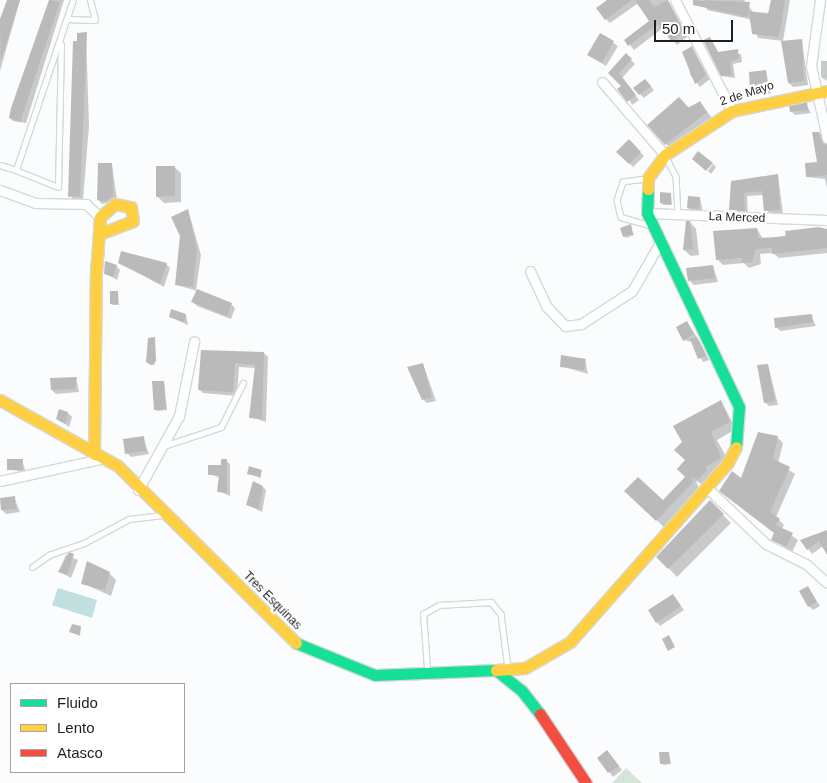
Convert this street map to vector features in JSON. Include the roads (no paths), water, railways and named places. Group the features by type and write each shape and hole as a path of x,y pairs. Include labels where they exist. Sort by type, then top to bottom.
{"main road":[{"name":"2 de Mayo","path":"662,158 732,111 814,92 827,91"},
{"path":"647,213 648,178 662,158"},
{"path":"99,234 123,228 134,213 129,205 120,203 100,217 99,234 99,456"},
{"name":"Tres Esquinas","path":"0,400 118,466 138,490 168,516 294,642 375,675 525,668 550,657 570,642 727,464 737,444 739,406 647,213"},
{"path":"496,670 522,691 569,752 586,783"}],"street":[{"path":"675,0 732,111"},
{"path":"820,0 812,49 814,92 827,138"},
{"path":"602,82 662,158"},
{"path":"0,190 35,203 86,204 100,217"},
{"name":"La Merced","path":"647,213 827,220"},
{"path":"530,270 546,306 565,326 581,324 632,291 660,241"},
{"path":"138,490 167,445 179,416 194,342"},
{"path":"0,481 99,456"},
{"path":"706,487 766,544 806,564 827,583"}],"lane":[{"path":"16,170 74,0"},
{"path":"67,19 95,20 90,0"},
{"path":"0,165 58,186 61,38"},
{"path":"662,158 676,177 678,215"},
{"path":"648,178 623,182 616,200 621,217 653,226"},
{"path":"167,445 221,427 243,383"},
{"path":"32,567 49,555 84,543 129,519 146,513 168,516"},
{"path":"428,673 424,614 439,605 472,602 491,602 501,614 508,669"}],"water":[{"path":"58,588 97,600 92,618 52,605"}]}
